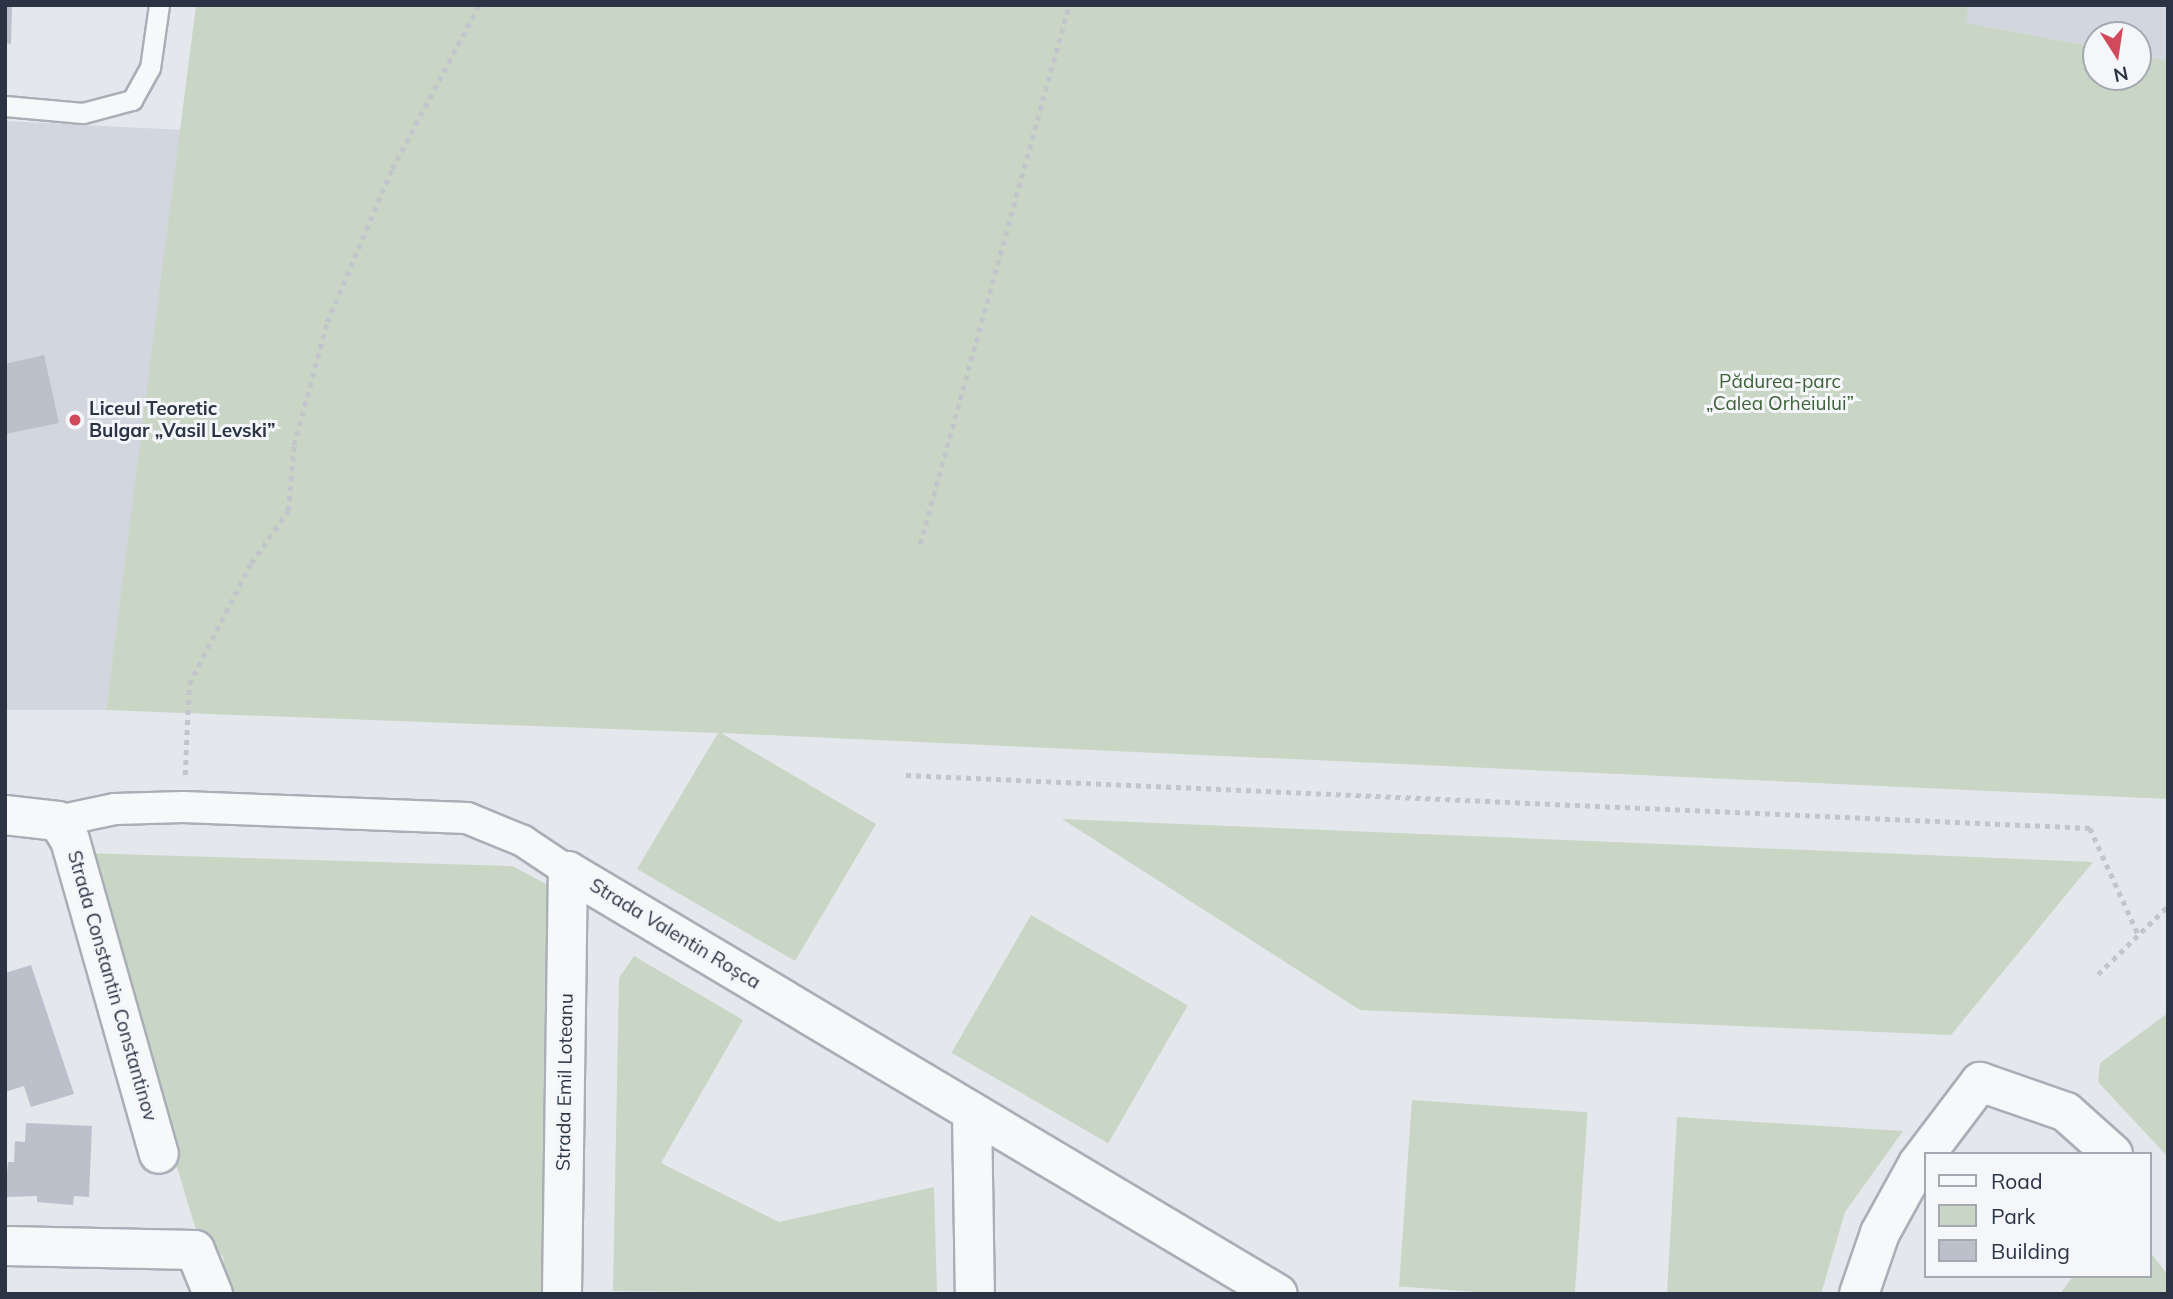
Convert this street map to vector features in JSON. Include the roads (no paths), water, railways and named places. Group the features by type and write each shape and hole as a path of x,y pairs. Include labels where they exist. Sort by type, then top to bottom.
{"street":[{"name":"Strada Valentin Roșca","path":"5,815 58,821 115,809 183,807 467,818 523,841 568,871 1278,1294"},
{"name":"Strada Constantin Constantinov","path":"58,821 70,840 159,1154"},
{"name":"Strada Emil Loteanu","path":"562,1294 568,871"},
{"path":"1927,1152 1980,1082 2066,1112 2111,1152"},
{"path":"972,1112 975,1294"},
{"path":"1859,1294 1880,1233 1924,1156"},
{"path":"5,1245 195,1251 213,1294"}],"lane":[{"path":"5,106 83,113 132,100 150,68 159,5"}],"place":[{"name":"Liceul Teoretic Bulgar „Vasil Levski”","path":"75,420"}],"park label":[{"name":"Pădurea-parc „Calea Orheiului”","path":"1780,393"}]}
